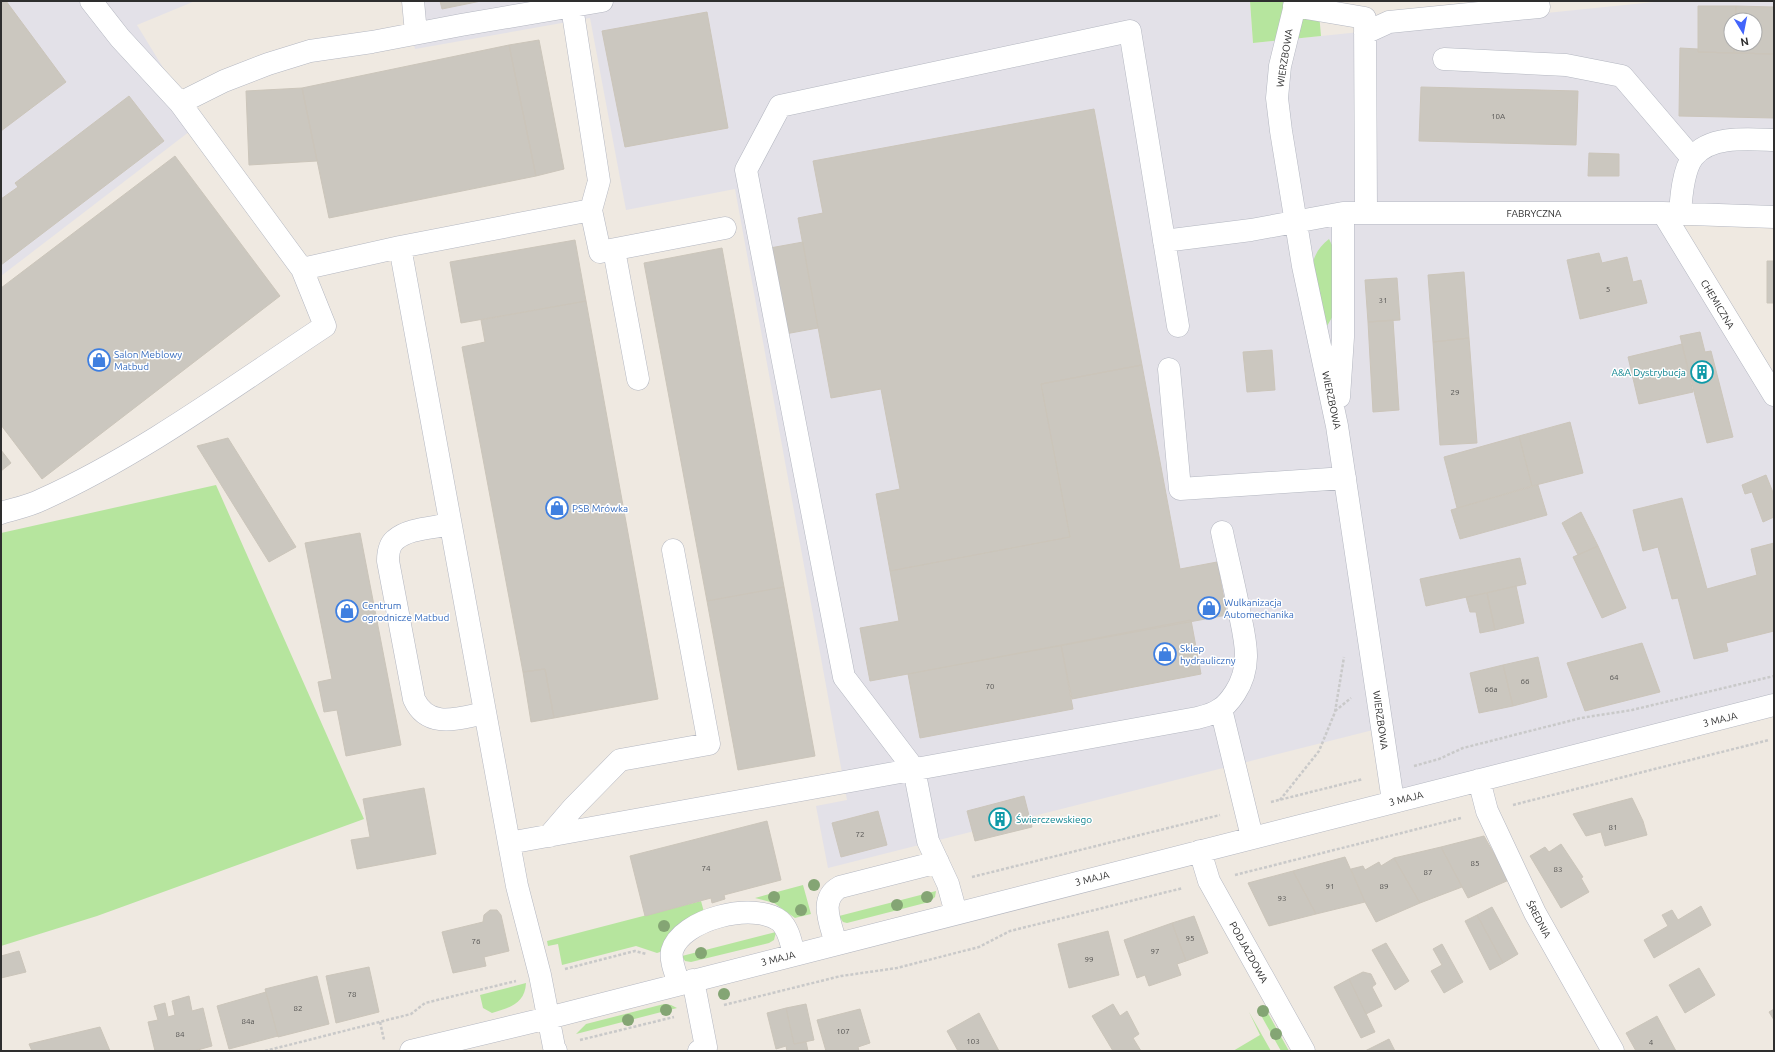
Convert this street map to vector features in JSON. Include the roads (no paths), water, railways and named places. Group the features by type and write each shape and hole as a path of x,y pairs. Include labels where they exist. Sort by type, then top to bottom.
{"street":[{"path":"413,1 416,34"},
{"path":"180,103 224,81 268,64 310,51 372,42 602,1"},
{"path":"1,513 40,501 99,471 177,425 325,326 302,269 180,103 120,38 97,3"},
{"path":"1365,33 1389,22 1539,6"},
{"path":"572,7 599,181 591,210 600,252 725,228"},
{"path":"1291,8 1365,18 1366,212"},
{"name":"WIERZBOWA","path":"1291,8 1280,66 1277,98 1281,131 1296,223 1337,426 1393,801"},
{"path":"956,913 948,884 928,841 914,769 844,677 746,170 780,106 1130,31 1178,326"},
{"path":"1444,59 1566,65 1622,76 1692,158"},
{"path":"1671,213 1681,194 1685,175 1692,158 1704,147 1720,142 1751,139 1774,140"},
{"path":"302,269 400,247 591,210"},
{"path":"1337,426 1342,337 1343,212"},
{"name":"FABRYCZNA","path":"1164,241 1296,223 1343,212 1671,213 1774,217"},
{"name":"CHEMICZNA","path":"1671,213 1774,395"},
{"path":"400,247 517,886 540,975 556,1051"},
{"path":"614,250 638,379"},
{"path":"1319,338 1342,337"},
{"path":"1169,369 1180,489 1345,478"},
{"path":"450,524 404,534 394,540 389,549 388,561 414,699 418,708 425,715 436,719 448,720 485,713"},
{"path":"509,843 1197,718 1221,709 1240,685 1245,672 1247,660 1244,637 1222,532"},
{"path":"549,836 620,760 709,744 674,550"},
{"name":"3 MAJA","path":"411,1051 548,1018 1393,801 1774,705"},
{"path":"1221,709 1252,837"},
{"name":"ŚREDNIA","path":"1479,780 1487,811 1535,913 1612,1051"},
{"name":"PODJAZDOWA","path":"1200,851 1209,881 1304,1051"},
{"path":"836,944 827,908 828,900 834,890 840,887 938,862"},
{"path":"699,1051 706,1047 686,982 672,954 676,944 682,936 704,922 719,916 747,912 764,914 781,922 787,930 794,954"}],"place":[{"name":"Salon Meblowy Matbud","path":"99,360"},
{"name":"A&A Dystrybucja","path":"1702,372"},
{"name":"PSB Mrówka","path":"557,508"},
{"name":"Wulkanizacja Automechanika","path":"1209,608"},
{"name":"Centrum ogrodnicze Matbud","path":"347,611"},
{"name":"Sklep hydrauliczny","path":"1165,654"},
{"name":"Świerczewskiego","path":"1000,819"}]}
